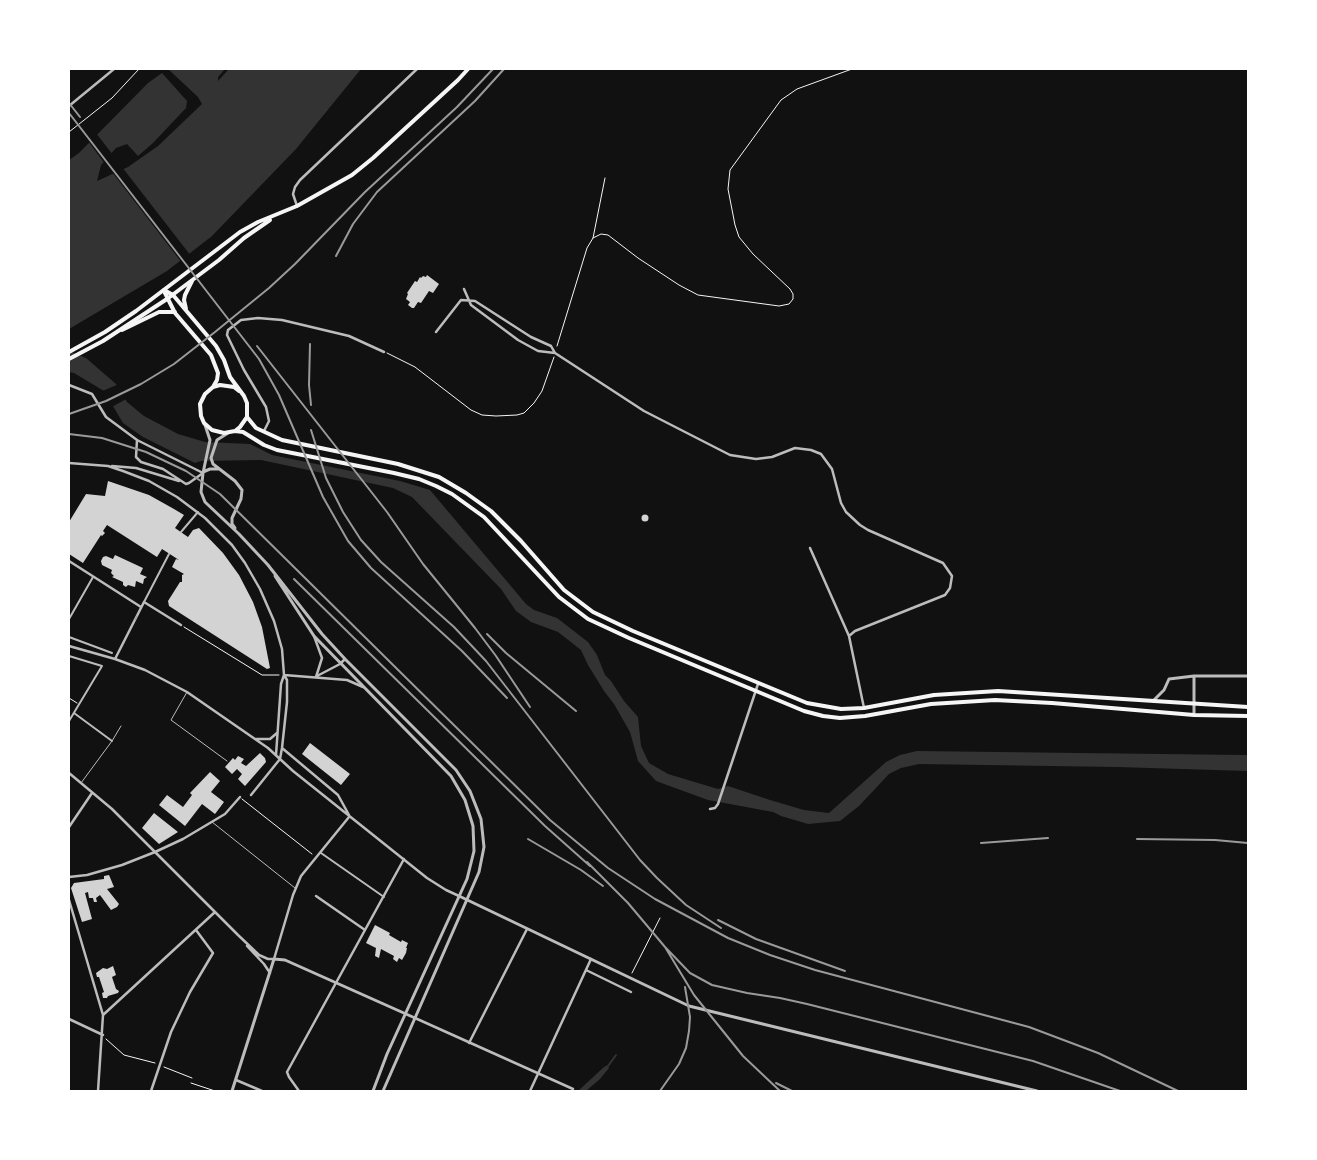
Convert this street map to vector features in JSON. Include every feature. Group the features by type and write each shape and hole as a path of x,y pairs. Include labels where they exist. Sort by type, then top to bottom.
{"main road":[{"path":"69,352 105,332 240,232 258,222 297,206 334,186 363,166 468,69"},
{"path":"115,334 173,295 220,260 244,238 275,216"},
{"path":"187,312 184,300 192,280"},
{"path":"164,290 173,295 216,346 224,360 230,377 247,403 247,416 251,424 263,432 282,440 422,470 456,486 491,511 521,541 564,590 580,603 608,620 807,703 841,708 864,708 934,695 998,691 1248,707"},
{"path":"164,290 167,299 176,312 211,355 218,373 218,380 213,388 205,394 200,404 204,423 216,432 228,433 234,431 244,422 247,416"},
{"path":"69,360 158,312 176,312"},
{"path":"213,388 227,385 240,391"},
{"path":"234,431 243,432 264,445 277,450 419,479 452,494 472,507 496,527 559,597 588,619 755,692 804,711 840,718 865,716 931,704 995,700 1194,715 1248,716"}],"street":[{"path":"69,106 114,69"},
{"path":"297,206 293,194 300,180 416,69"},
{"path":"464,288 471,306 522,343 538,350 555,353 644,411 730,454 756,459 795,448 811,450 821,454 832,469 841,503 846,512 860,525 943,563 948,569 952,576 950,588 945,595 855,631 849,636"},
{"path":"436,332 461,300 475,301 531,337 552,346 555,353"},
{"path":"263,432 269,420 266,408 226,334 228,330 241,320 258,318 282,320 350,336 384,352"},
{"path":"69,385 92,394 106,417 137,440 203,473"},
{"path":"204,423 212,444 212,462 235,481 242,490 241,498 232,521 239,534"},
{"path":"228,433 218,438 212,444 206,461 201,492 205,502 268,565 322,634 345,659 449,763 470,791 481,819 484,847 479,872 382,1091"},
{"path":"137,440 136,455 138,460 163,469 182,482"},
{"path":"69,463 127,466 186,484 210,468 221,471"},
{"path":"108,466 149,481 177,497 198,512 232,545 245,563 260,589 274,621 282,649 284,675 281,684 276,755"},
{"path":"181,532 198,512"},
{"path":"810,548 849,636 864,708"},
{"path":"115,659 169,554"},
{"path":"69,561 141,608"},
{"path":"268,565 314,636 446,771 460,790 472,818 475,844 470,869 387,1054 373,1091"},
{"path":"69,619 93,577"},
{"path":"144,602 181,625"},
{"path":"314,636 322,658 316,677"},
{"path":"69,637 112,653"},
{"path":"69,646 115,659 160,676 187,692 276,755 349,817 433,882 689,1006 1036,1091"},
{"path":"69,656 102,666 69,721"},
{"path":"316,677 340,664 345,659"},
{"path":"284,675 347,680 363,687"},
{"path":"251,795 280,759 287,702 287,680 284,675"},
{"path":"1152,701 1164,690 1169,679 1194,676 1248,676"},
{"path":"1194,676 1194,715"},
{"path":"710,809 715,808 718,804 758,684"},
{"path":"75,712 112,741"},
{"path":"254,739 270,739 278,732"},
{"path":"282,748 338,795 349,817"},
{"path":"69,773 132,829 259,955 268,959 285,960 573,1089"},
{"path":"69,827 92,793"},
{"path":"69,876 88,875 122,865 155,852 225,814 240,797"},
{"path":"232,1091 295,888 302,876 349,817"},
{"path":"321,853 384,896"},
{"path":"298,1091 291,1081 288,1072 404,860"},
{"path":"316,896 365,930"},
{"path":"69,900 103,1015 98,1091"},
{"path":"103,1015 215,912"},
{"path":"470,1042 527,928"},
{"path":"151,1091 171,1032 185,1001 213,953 196,930"},
{"path":"238,935 270,973"},
{"path":"530,1091 591,960"},
{"path":"586,970 631,992"},
{"path":"69,1019 103,1035"},
{"path":"236,1080 262,1091"}],"lane":[{"path":"187,692 171,720 227,761"},
{"path":"81,783 121,726"},
{"path":"212,822 295,888"}],"path":[{"path":"69,132 112,98 139,69"},
{"path":"593,238 601,234 608,235 654,268 698,295 779,306 789,304 793,299 790,289 752,254 739,237 728,189 730,170 781,100 799,88 852,69"},
{"path":"384,352 415,367 471,410 482,416 524,413 534,404 542,391 587,248 593,238 605,178"},
{"path":"181,625 262,675 284,675"},
{"path":"69,698 79,705"},
{"path":"240,797 251,795"},
{"path":"240,797 316,858"},
{"path":"633,971 660,918"},
{"path":"103,1035 111,1045 124,1055 155,1063"},
{"path":"161,1065 192,1078"},
{"path":"191,1083 215,1091"}],"shaded area":[{"path":"168,69 225,69 218,77 218,81 229,69 361,69 296,149 212,236 167,271 69,329 69,160 79,153 148,83 162,73 187,101 186,108 138,156 127,144 116,148 101,165 97,181 128,167 158,146 202,104 198,97"},
{"path":"69,351 86,358 116,384 127,402 144,416 178,434 205,442 250,444 272,455 400,481 430,490 526,604 534,610 557,618 588,642 597,655 605,675 638,717 641,746 649,763 668,774 718,789 728,786 804,810 829,813 886,762 900,755 917,751 1248,755 1248,771 919,764 901,768 889,774 859,806 840,821 808,824 773,812 708,800 656,781 638,761 630,732 588,665 581,650 558,632 531,622 516,611 501,589 412,497 393,488 261,460 201,461 195,463 143,437 123,423 104,391 74,373 69,372"},
{"path":"608,1065 609,1068 600,1079 586,1091 578,1091 604,1067"}],"pier":[{"path":"96,133 113,155 105,164 88,141"},
{"path":"122,167 191,256 182,263 112,172"},
{"path":"119,384 128,398 110,408 100,392"}],"building":[{"path":"427,275 439,284 433,293 429,291 421,303 418,302 412,308 408,305 410,302 406,299 407,293 415,281 417,282 420,277 426,277"},
{"path":"108,481 149,495 184,515 175,528 188,537 193,530 199,528 223,553 239,575 253,602 262,627 270,668 267,669 169,606 168,601 180,582 182,582 182,575 184,574 172,567 176,559 179,560 162,549 157,557 107,525 103,531 105,533 101,535 83,563 69,554 69,522 86,494 105,496"},
{"path":"645,514 649,518 645,522 641,518"},
{"path":"115,555 143,568 140,574 147,577 144,579 143,584 136,581 135,587 128,585 126,587 123,585 123,582 112,577 114,576 111,573 112,570 102,565 101,561 106,556 113,559"},
{"path":"310,743 350,774 341,785 302,754"},
{"path":"260,753 266,762 245,786 238,779 242,774 237,769 232,774 225,767 233,758 235,760 238,756 244,759 241,763 246,766"},
{"path":"210,772 220,781 211,792 224,802 215,814 202,804 185,826 159,805 167,795 183,807 192,795 190,793"},
{"path":"154,813 178,832 159,844 142,828"},
{"path":"109,875 114,887 107,889 119,904 111,910 100,895 96,898 97,902 94,902 93,898 89,898 88,892 85,893 92,919 82,922 71,888 74,883 104,879 104,876"},
{"path":"375,925 390,933 389,935 401,942 402,940 408,943 402,960 399,958 397,962 393,959 394,956 381,949 379,958 375,956 376,948 366,943"},
{"path":"113,966 116,975 112,977 116,989 119,991 107,998 103,998 102,993 104,992 96,973 103,968 107,969"}],"waterway":[{"path":"608,1066 616,1055"}],"tram line":[{"path":"135,620 137,616"}],"railway":[{"path":"69,414 106,401 141,384 174,364 215,332 295,264 365,192 457,107 493,69"},
{"path":"336,256 353,224 377,192 475,101 504,69"},
{"path":"69,103 80,117"},
{"path":"69,113 259,359 279,395 323,497 348,541 371,568 462,651 507,698"},
{"path":"310,344 309,385 311,405"},
{"path":"257,346 387,512 423,564 475,628 530,707"},
{"path":"311,430 326,478 343,512 361,540 381,562 454,627 486,661 640,860 686,905 721,928"},
{"path":"69,434 102,438 146,452 186,471 220,494 550,820 608,868 655,899 728,938 770,955 815,970 1029,1027 1098,1053 1178,1091"},
{"path":"294,579 545,826 590,866"},
{"path":"487,634 506,653 576,711"},
{"path":"981,843 1048,838"},
{"path":"528,839 581,870 603,886"},
{"path":"1137,839 1215,840 1248,843"},
{"path":"587,862 628,903 665,947 694,995 743,1056 780,1091"},
{"path":"718,920 756,939 845,971"},
{"path":"665,947 690,973 712,985 807,1004 1033,1061 1120,1091"},
{"path":"660,1091 679,1064 686,1048 690,1017 685,987"},
{"path":"776,1083 792,1091"}]}
